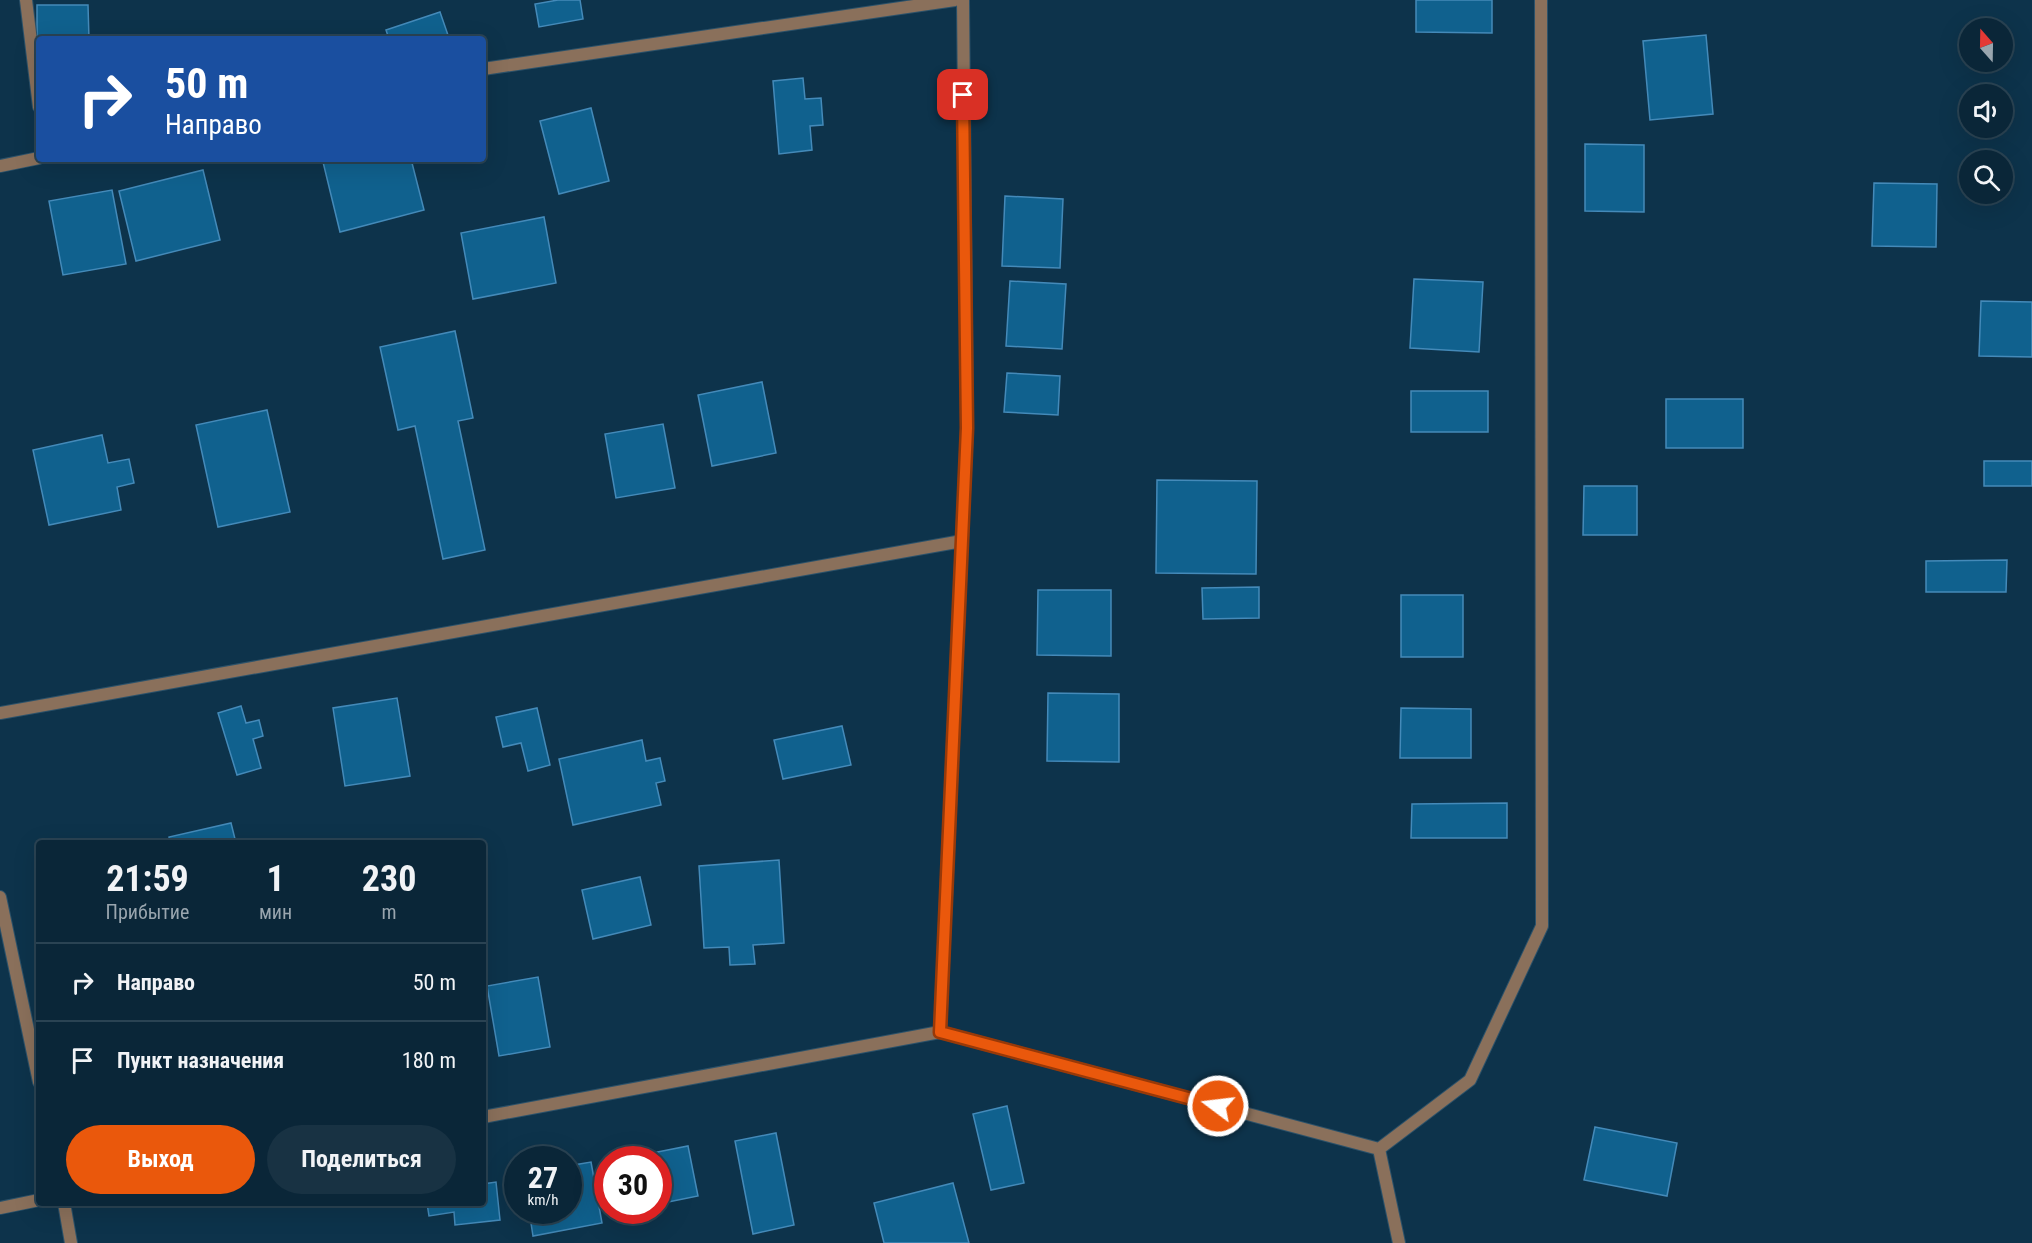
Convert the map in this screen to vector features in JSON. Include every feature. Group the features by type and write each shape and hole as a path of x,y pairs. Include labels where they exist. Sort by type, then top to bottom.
{"street":[{"path":"26,0 36,82"},
{"path":"486,69 955,0"},
{"path":"940,1032 967,428 963,0"},
{"path":"1379,1149 1470,1080 1542,926 1541,0"},
{"path":"0,166 36,159"},
{"path":"0,713 962,541"},
{"path":"0,897 36,1068"},
{"path":"486,1116 940,1032 1379,1149"},
{"path":"1379,1149 1399,1243"},
{"path":"0,1208 36,1201"},
{"path":"65,1206 71,1243"}],"building":[{"path":"558,0 580,0 583,19 539,27 535,4"},
{"path":"1416,0 1492,0 1492,33 1416,32"},
{"path":"37,5 88,5 89,36 37,36"},
{"path":"440,12 448,36 388,36 386,30"},
{"path":"1706,35 1713,114 1650,120 1643,41"},
{"path":"803,78 805,99 821,98 823,125 810,126 812,150 779,154 773,81"},
{"path":"591,108 609,181 559,194 540,121"},
{"path":"1585,144 1644,145 1644,212 1585,211"},
{"path":"323,162 412,162 424,210 340,232"},
{"path":"203,170 220,240 136,261 119,191"},
{"path":"1874,183 1937,184 1936,247 1872,246"},
{"path":"112,190 126,264 63,275 49,201"},
{"path":"1005,196 1063,199 1060,268 1002,266"},
{"path":"544,217 556,283 473,299 461,233"},
{"path":"1414,279 1483,282 1479,352 1410,348"},
{"path":"1010,281 1066,284 1062,349 1006,346"},
{"path":"1981,301 2032,302 2032,357 1979,356"},
{"path":"455,331 473,418 458,421 485,550 443,559 415,426 398,430 380,347"},
{"path":"1007,373 1060,376 1058,415 1004,412"},
{"path":"762,382 776,453 712,466 698,395"},
{"path":"1411,391 1488,391 1488,432 1411,432"},
{"path":"1666,399 1743,399 1743,448 1666,448"},
{"path":"267,410 290,512 218,527 196,425"},
{"path":"663,424 675,488 616,498 605,434"},
{"path":"102,435 108,463 129,459 134,483 117,487 121,510 49,525 33,450"},
{"path":"1984,461 2032,461 2032,486 1984,486"},
{"path":"1157,480 1257,481 1256,574 1156,573"},
{"path":"1584,486 1637,486 1637,535 1583,535"},
{"path":"2007,560 2006,592 1926,592 1926,561"},
{"path":"1259,587 1259,618 1203,619 1202,588"},
{"path":"1038,590 1111,590 1111,656 1037,655"},
{"path":"1401,595 1463,595 1463,657 1401,657"},
{"path":"1048,693 1119,694 1119,762 1047,761"},
{"path":"397,698 410,776 345,786 333,708"},
{"path":"241,706 246,723 259,720 263,736 253,739 261,768 237,775 218,713"},
{"path":"537,708 550,765 528,771 521,743 503,747 496,717"},
{"path":"1401,708 1471,709 1471,758 1400,758"},
{"path":"842,726 851,765 783,779 774,740"},
{"path":"642,740 646,761 660,758 665,781 656,783 661,805 573,825 559,759"},
{"path":"1507,803 1507,838 1411,838 1412,804"},
{"path":"231,823 235,840 170,840 169,837"},
{"path":"779,860 784,943 753,945 755,964 730,965 729,947 704,948 699,866"},
{"path":"640,877 651,925 593,939 582,890"},
{"path":"538,977 550,1047 499,1056 487,986"},
{"path":"1007,1106 1024,1183 991,1190 973,1114"},
{"path":"1595,1127 1677,1143 1667,1196 1584,1180"},
{"path":"776,1133 794,1225 753,1234 735,1141"},
{"path":"688,1146 698,1196 672,1201 672,1149"},
{"path":"591,1162 594,1179 594,1224 597,1224 533,1236 531,1224 582,1224 582,1164"},
{"path":"496,1182 500,1220 455,1225 454,1212 429,1216 427,1206 486,1206 486,1184"},
{"path":"953,1183 969,1243 884,1243 874,1203"}],"route":[{"path":"963,95 967,428 940,1032 1218,1106"}]}
